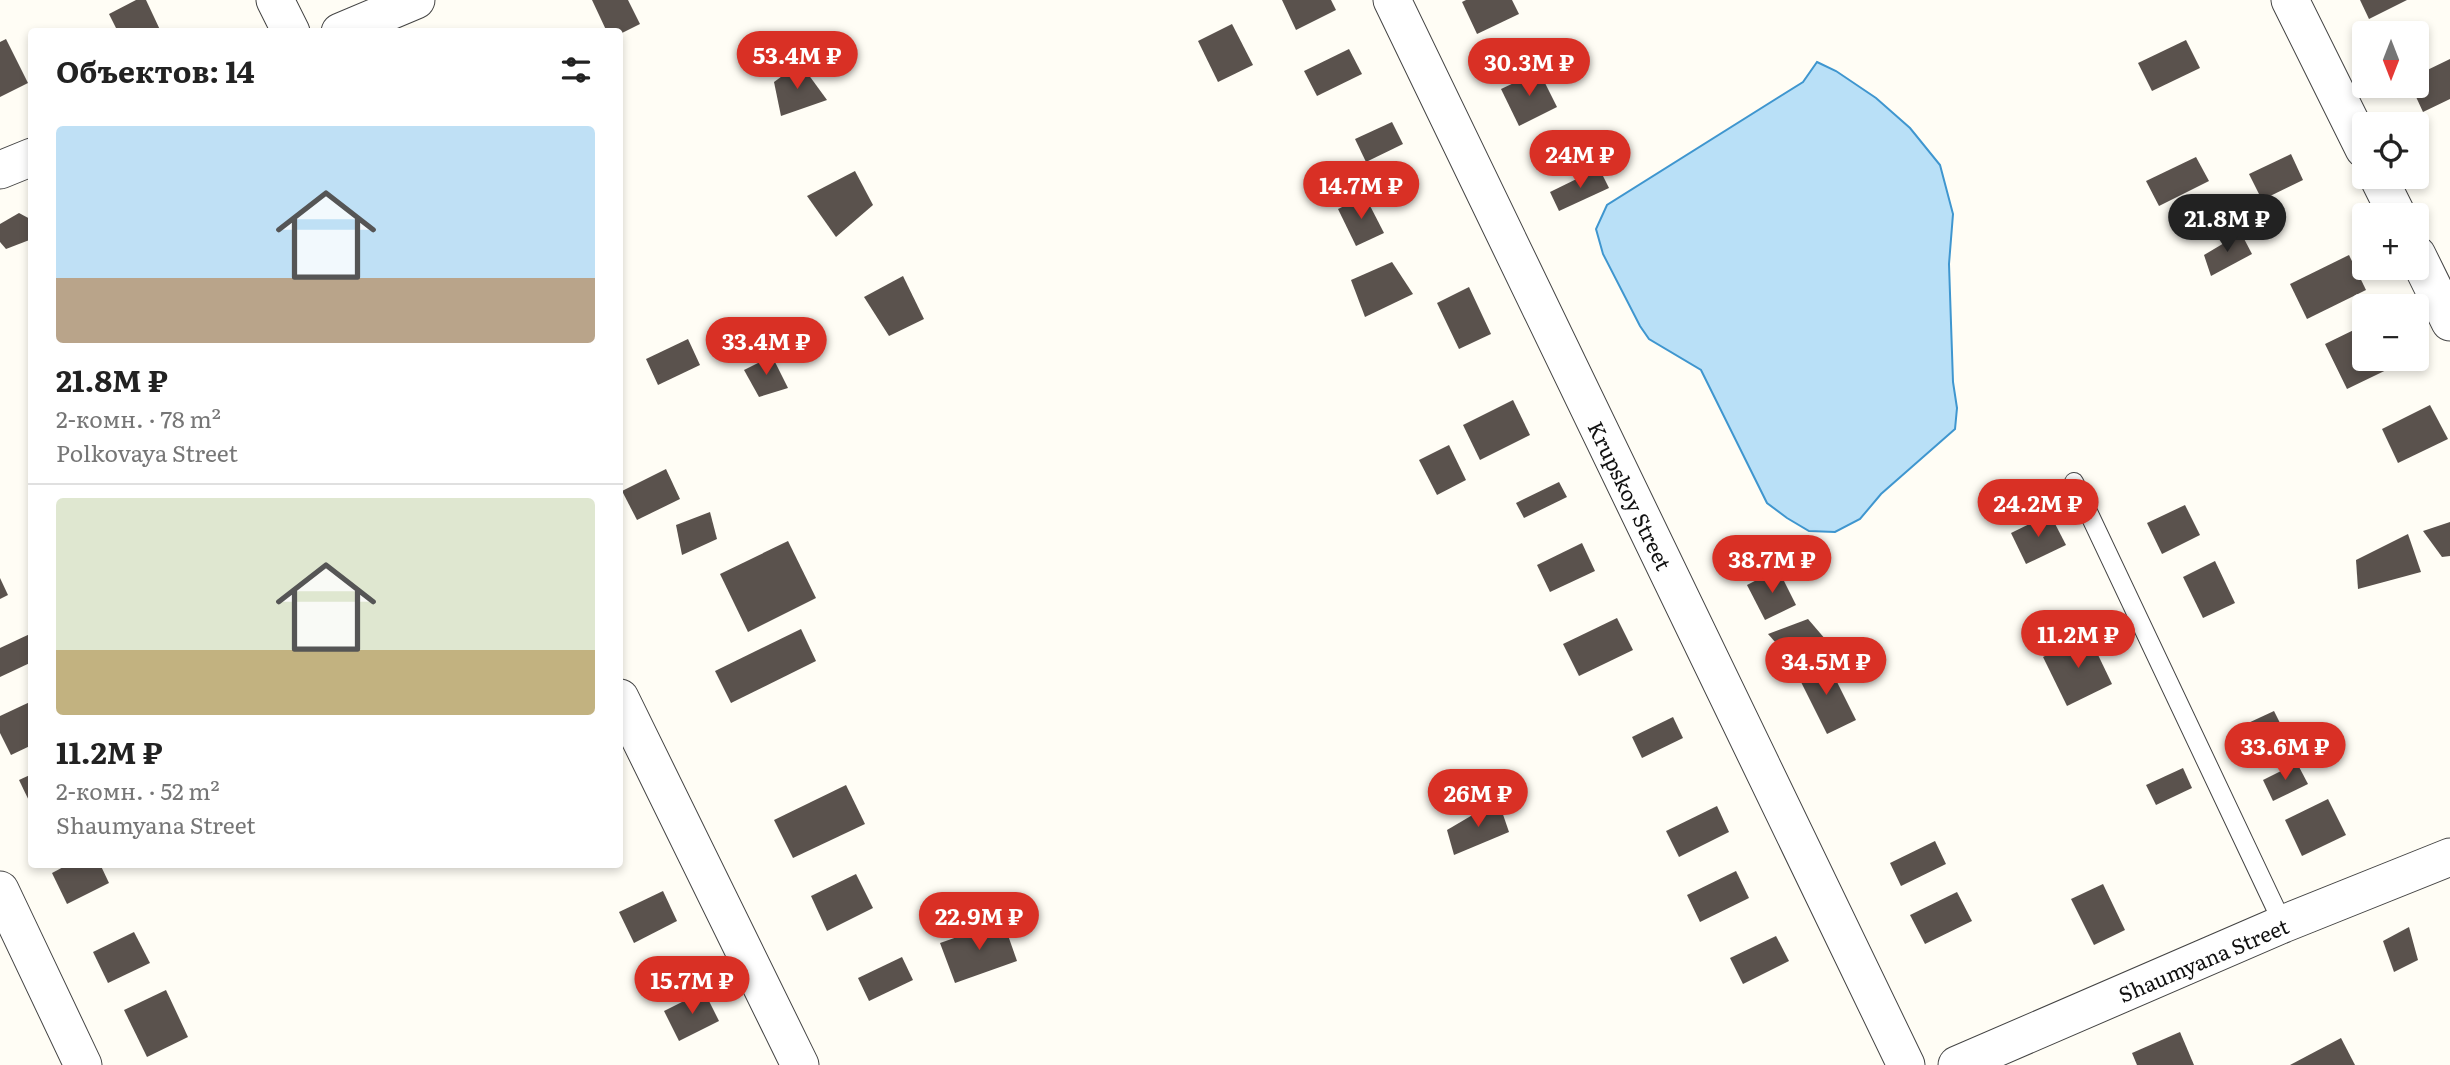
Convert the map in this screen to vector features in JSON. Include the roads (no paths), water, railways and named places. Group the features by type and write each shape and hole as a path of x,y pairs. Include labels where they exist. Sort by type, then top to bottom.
{"street":[{"path":"275,0 289,28"},
{"path":"350,28 416,0"},
{"name":"Krupskoy Street","path":"1392,0 1906,1065"},
{"path":"2290,0 2352,125"},
{"path":"0,170 28,159"},
{"path":"2429,279 2450,322"},
{"path":"623,704 800,1065"},
{"name":"Shaumyana Street","path":"1957,1065 2283,925 2450,857"},
{"path":"0,890 83,1065"}],"lane":[{"path":"2074,482 2283,925"}],"water":[{"path":"1817,62 1836,71 1876,98 1910,128 1940,165 1953,214 1949,264 1953,382 1957,408 1955,429 1881,494 1860,519 1835,532 1809,531 1767,503 1701,370 1649,339 1603,254 1596,229 1607,205 1803,82"}]}
